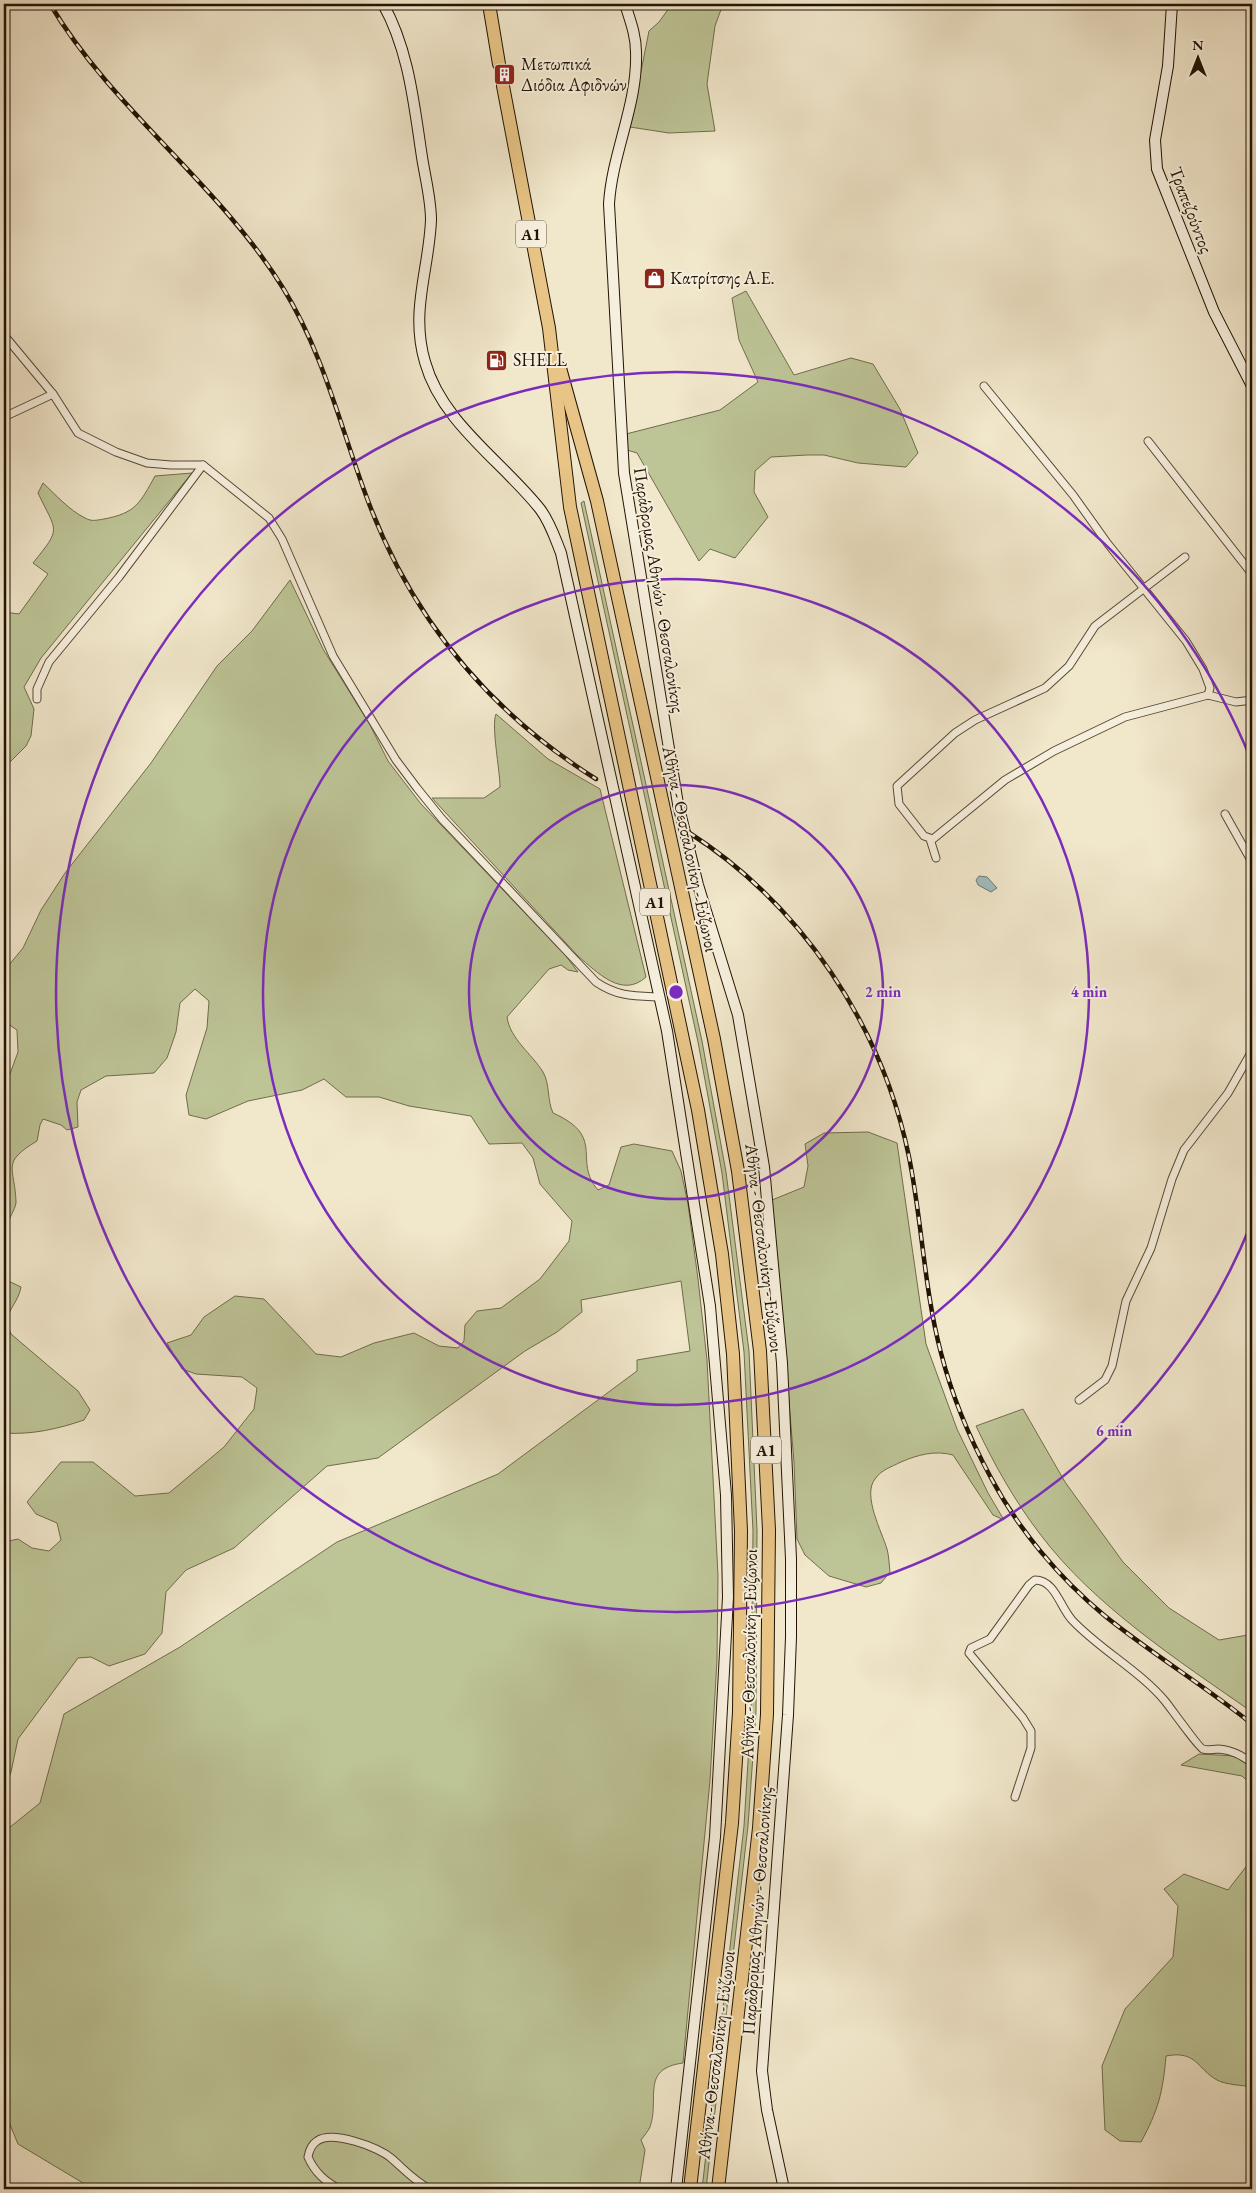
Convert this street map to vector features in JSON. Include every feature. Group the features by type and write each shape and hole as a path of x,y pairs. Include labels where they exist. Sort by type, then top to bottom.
{"highway":[{"path":"489,4 499,64"},
{"name":"Αθήνα - Θεσσαλονίκη - Εύζωνοι","path":"503,86 549,329 570,507 686,1045 710,1176 732,1354 741,1531 739,1712 732,1823 690,2189"},
{"name":"Αθήνα - Θεσσαλονίκη - Εύζωνοι","path":"549,329 597,501 714,1038 738,1170 760,1351 769,1530 767,1714 760,1828 718,2189"}],"main road":[{"path":"383,4 397,35 408,71 430,211 428,244 418,309 420,344 425,363 441,398 456,418 540,510 554,532 561,553 660,996 681,1111 710,1306 726,1495 728,1588 715,1837 676,2189"},
{"name":"Παράδρομος Αθηνών - Θεσσαλονίκης","path":"625,4 634,34 635,74 632,95 613,170 609,204 624,473 680,813 698,885 738,1015 764,1166 782,1363 791,1559 791,1637 788,1715 762,2072 767,2110 784,2189"},
{"name":"Τραπεζούντος","path":"1172,4 1168,66 1156,132 1157,169 1214,312 1252,386"}],"street":[{"path":"4,335 53,394 78,433 146,463 203,465 269,518 282,539 333,656 396,760 442,819 596,982 611,992 631,996 660,996"},
{"path":"984,386 1072,495 1195,655 1210,688 1208,695"},
{"path":"4,417 53,394"},
{"path":"1148,441 1252,574"},
{"path":"37,699 37,689 49,662 119,577 203,465"},
{"path":"936,858 930,839 924,836 899,804 897,786 955,733 975,720 1049,684 1069,666 1095,626 1185,557"},
{"path":"930,839 933,839 1005,780 1054,751 1125,717 1208,695 1236,702 1252,700"},
{"path":"1225,814 1252,862"},
{"path":"1079,1400 1105,1380 1112,1366 1126,1301 1151,1248 1172,1179 1184,1150 1228,1093 1252,1050"},
{"path":"1015,1797 1031,1748 1031,1730 969,1654 971,1648 990,1638 1029,1585 1035,1580 1042,1580 1051,1587 1072,1620 1162,1698 1186,1726 1203,1750 1234,1752 1252,1764"},
{"path":"339,2189 322,2178 312,2168 308,2158 310,2148 318,2140 329,2138 359,2142 377,2149 390,2158 408,2176 430,2189"}],"green space":[{"path":"672,4 723,4 715,26 707,84 715,131 669,133 630,127 649,31 659,22"},
{"path":"746,291 794,375 851,358 873,364 900,409 918,453 906,467 858,463 824,455 771,457 755,471 754,492 768,517 735,558 710,549 699,561 637,453 627,450 626,434 720,410 758,382 739,340 732,298"},
{"path":"192,473 41,658 24,687 34,709 31,736 26,746 4,768 4,612 19,614 48,574 33,563 49,542 54,530 38,493 43,483 79,515 94,520 115,517 130,510 141,500 155,476"},
{"path":"584,501 702,1041 726,1172 749,1351 757,1530 756,1712 748,1826 706,2189 702,2189 744,1826 751,1713 753,1531 744,1352 722,1173 698,1042 581,503"},
{"path":"290,580 323,649 370,725 388,761 421,804 566,956 578,972 568,970 561,965 549,969 507,1017 512,1032 543,1072 547,1082 553,1113 569,1122 579,1131 584,1140 588,1169 591,1179 598,1190 609,1185 621,1147 634,1144 672,1151 681,1171 688,1204 707,1360 718,1576 717,1660 710,1780 683,2063 670,2066 661,2071 656,2078 653,2116 650,2127 641,2140 645,2150 639,2189 93,2189 18,2144 4,2110 4,1832 40,1803 64,1714 180,1647 337,1542 498,1474 637,1371 637,1360 690,1351 681,1281 581,1300 582,1312 557,1332 525,1351 378,1458 327,1466 234,1548 186,1570 166,1592 162,1633 145,1654 109,1666 91,1657 78,1658 18,1739 11,1772 4,1789 4,1542 18,1539 32,1548 49,1551 61,1540 57,1523 36,1514 27,1502 61,1462 93,1462 135,1496 169,1493 224,1447 254,1409 257,1388 242,1377 196,1374 182,1369 167,1343 191,1335 204,1317 235,1296 264,1299 316,1354 341,1357 374,1343 414,1333 439,1346 458,1348 464,1341 465,1325 477,1311 501,1308 540,1279 569,1241 572,1221 540,1184 533,1158 522,1143 489,1144 471,1116 409,1106 379,1097 346,1097 324,1079 302,1090 248,1101 206,1119 189,1115 186,1095 207,1028 209,1001 195,989 180,1003 176,1032 167,1058 154,1073 106,1076 81,1090 77,1102 78,1127 67,1130 61,1125 43,1119 37,1141 18,1155 14,1161 12,1173 16,1204 9,1220 4,1219 4,1090 18,1052 17,1030 8,1024 4,1027 4,971 23,948 41,910 65,873 151,763 217,666 252,631"},
{"path":"496,714 548,759 600,789 646,977 637,983 628,985 610,981 578,956 432,798 484,798 500,787 495,728"},
{"path":"868,1132 897,1143 926,1344 957,1429 988,1493 1004,1520 993,1515 953,1455 940,1453 920,1455 890,1467 880,1473 875,1479 871,1494 874,1514 889,1557 890,1572 881,1583 866,1587 829,1576 805,1555 797,1539 794,1462 772,1200 804,1187 808,1166 805,1144 824,1133"},
{"path":"4,1279 21,1287 9,1315 8,1326 11,1334 78,1391 90,1410 84,1420 44,1431 4,1433"},
{"path":"1023,1409 1065,1482 1123,1562 1169,1608 1219,1640 1248,1635 1252,1631 1252,1712 1167,1652 1112,1609 1062,1560 1040,1534 1005,1481 976,1426"},
{"path":"1199,1754 1236,1756 1252,1768 1252,1785 1242,1776 1181,1765"},
{"path":"1252,1859 1252,2087 1221,2082 1210,2076 1190,2058 1176,2055 1166,2056 1159,2101 1152,2121 1141,2142 1120,2141 1105,2130 1102,2066 1125,2009 1173,1957 1178,1906 1164,1889 1184,1874 1228,1890"}],"water":[{"path":"979,876 987,877 997,888 991,892 978,885 976,880"}],"tunnel":[{"path":"499,64 503,86"}],"railway":[{"path":"50,4 75,42 104,78 228,214 257,250 283,288 309,336 382,535 403,578 427,617 455,655 485,689 519,722 556,752 596,779"},
{"path":"688,832 729,861 766,895 800,932 831,972 857,1015 879,1061 896,1108 909,1157 935,1329 945,1369 968,1431 982,1461 1013,1515 1056,1569 1105,1616 1252,1724"}],"place":[{"name":"Μετωπικά Διόδια Αφιδνών","path":"505,74"},
{"name":"Κατρίτσης Α.Ε.","path":"654,278"},
{"name":"SHELL","path":"497,360"}]}
